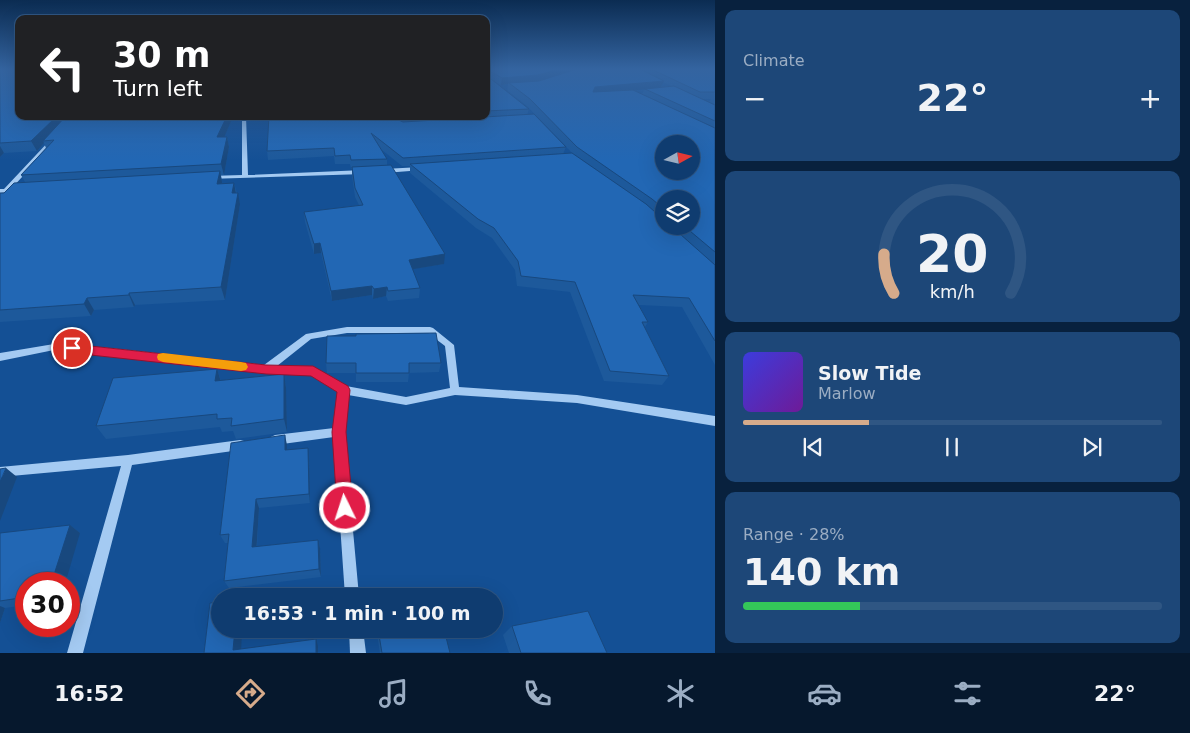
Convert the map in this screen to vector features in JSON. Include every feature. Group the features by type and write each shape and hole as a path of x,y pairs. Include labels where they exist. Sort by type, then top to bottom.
{"street":[{"path":"244,120 245,176"},
{"path":"3,190 56,136"},
{"path":"205,179 245,176 345,174 424,168"},
{"path":"3,190 26,189"},
{"path":"266,370 309,336 347,330 430,330 449,345 455,391"},
{"path":"0,357 54,347 109,351 266,370 313,371 344,390 406,401 455,391 577,399 715,421"},
{"path":"344,390 339,432 351,588"},
{"path":"0,472 128,460 339,432"},
{"path":"75,653 128,460"},
{"path":"357,638 358,653"}],"building":[{"path":"0,99 15,99 15,120 53,120 31,141 0,143"},
{"path":"490,99 517,99 529,109 490,111"},
{"path":"530,99 653,99 715,128 715,252 695,235 700,235 700,190 655,190 655,202 577,147"},
{"path":"668,99 703,99 715,105 715,121"},
{"path":"534,114 566,147 403,158 371,133 387,159 351,160 350,155 335,156 334,148 267,151 269,120 399,120 403,122 490,120 490,117"},
{"path":"62,120 225,120 217,137 227,137 221,164 21,175 54,140 43,141"},
{"path":"572,153 655,212 655,235 681,235 715,265 715,341 689,298 633,295 648,322 642,322 669,376 610,371 575,282 521,276 518,261 494,228 478,219 410,164"},
{"path":"391,165 445,254 409,260 420,288 388,291 387,287 374,289 372,286 331,291 320,243 314,244 304,212 363,205 355,188 352,167"},
{"path":"220,171 217,184 234,183 232,193 238,193 221,287 129,293 129,295 87,298 84,304 0,310 0,193 4,193 14,183"},
{"path":"436,333 441,363 409,363 409,373 356,373 356,363 326,363 327,336"},
{"path":"217,369 215,381 284,374 284,419 231,426 232,418 217,419 217,414 96,426 113,378"},
{"path":"285,435 285,450 308,448 309,494 256,499 252,547 318,540 319,569 224,581 229,534 220,535 231,443"},
{"path":"6,468 0,482 0,469"},
{"path":"70,525 55,572 15,572 15,599 0,601 0,533"},
{"path":"210,603 211,638 234,638 233,650 316,639 316,653 204,653"},
{"path":"588,611 607,653 521,653 512,626"},
{"path":"380,638 446,638 450,653 382,653"}],"slow traffic":[{"path":"163,357 241,367"}],"route":[{"path":"72,348 266,370 313,371 344,390 339,432 345,508"}]}
